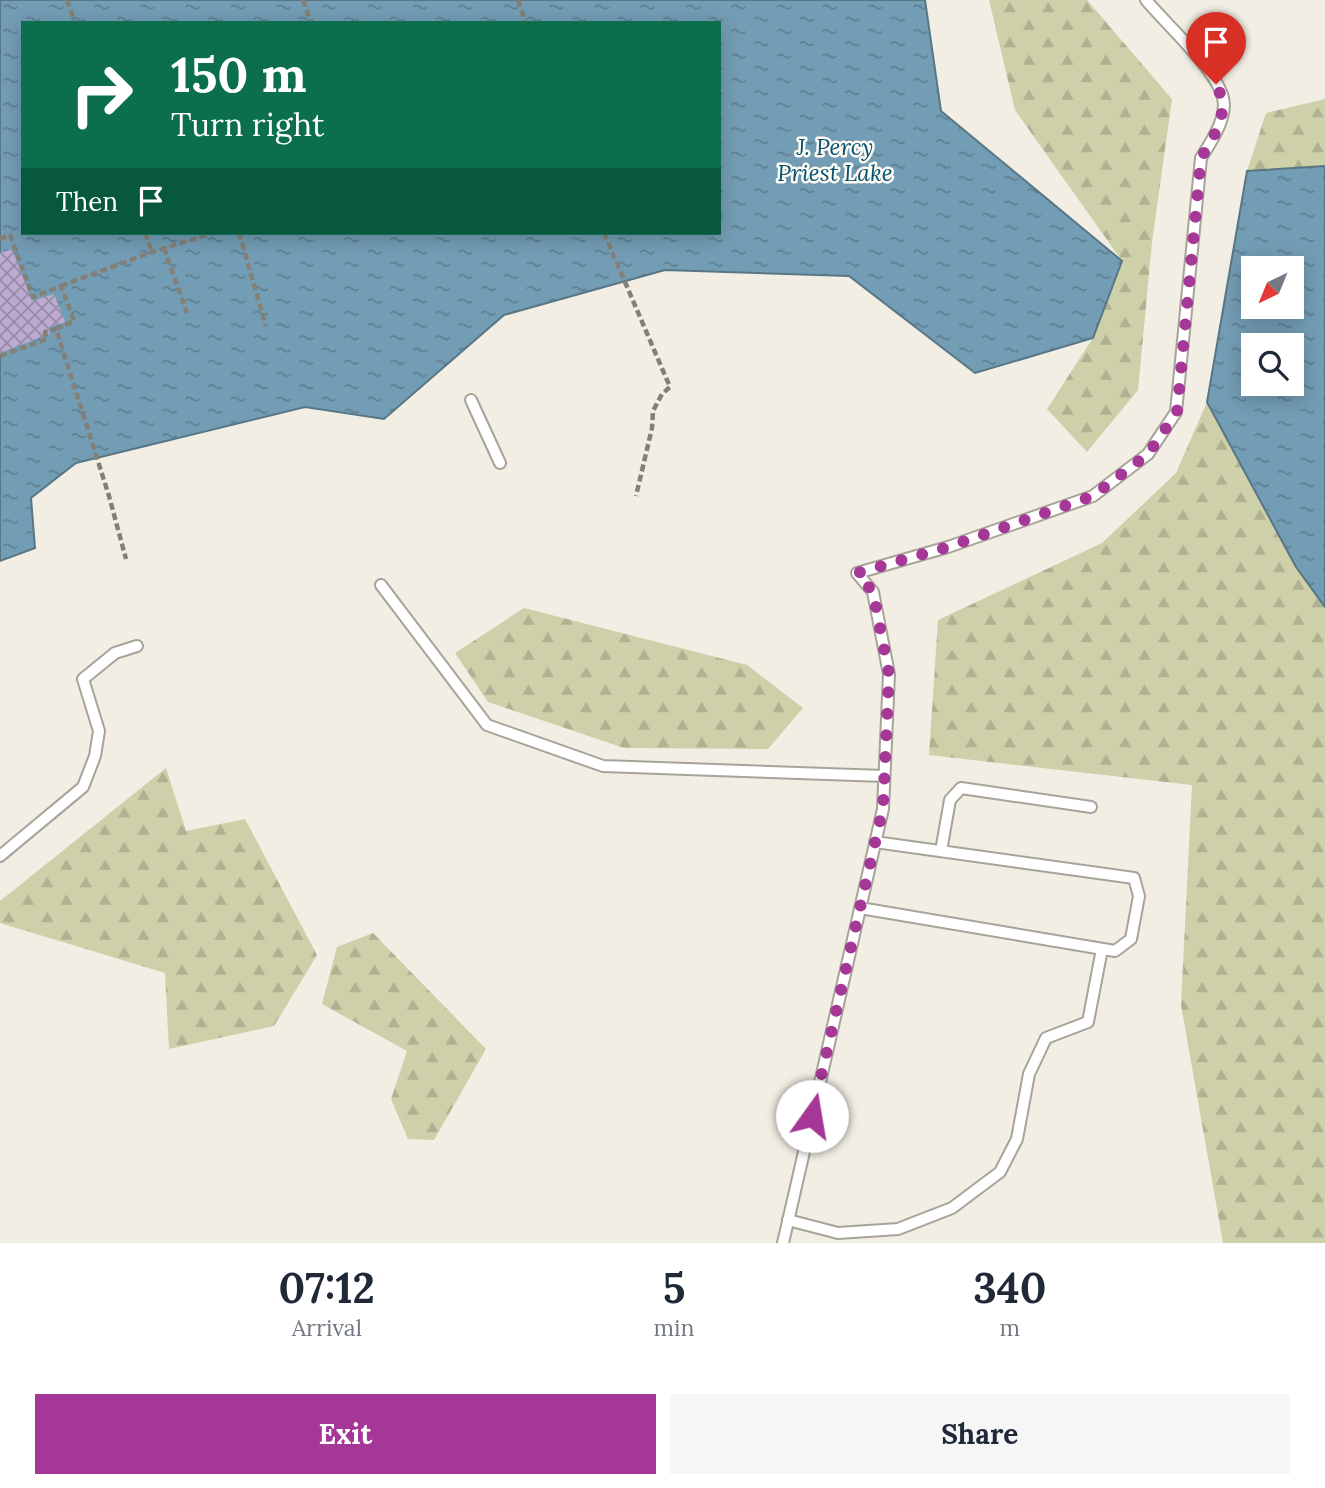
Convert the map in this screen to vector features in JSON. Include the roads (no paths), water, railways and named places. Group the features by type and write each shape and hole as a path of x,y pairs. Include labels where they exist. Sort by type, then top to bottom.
{"lane":[{"path":"783,1243 883,808 889,674 873,592 857,573 948,547 1093,496 1148,454 1177,412 1201,158 1219,127 1223,99 1209,70 1146,0"},
{"path":"471,400 500,463"},
{"path":"381,585 487,725 603,766 884,776"},
{"path":"0,856 83,787 95,756 99,731 83,679 115,653 137,646"},
{"path":"941,851 950,800 961,788 1091,807"},
{"path":"860,908 1115,951 1131,939 1139,896 1134,878 875,842"},
{"path":"788,1220 838,1233 898,1229 952,1208 1000,1172 1017,1139 1029,1074 1046,1038 1088,1022 1102,949"}],"water":[{"name":"J. Percy Priest Lake","path":"0,0 925,0 941,111 1122,261 1093,338 975,373 849,276 665,270 504,315 384,419 305,407 76,463 31,498 35,548 0,561"},
{"path":"1325,166 1325,607 1296,567 1207,402 1247,171"}]}
